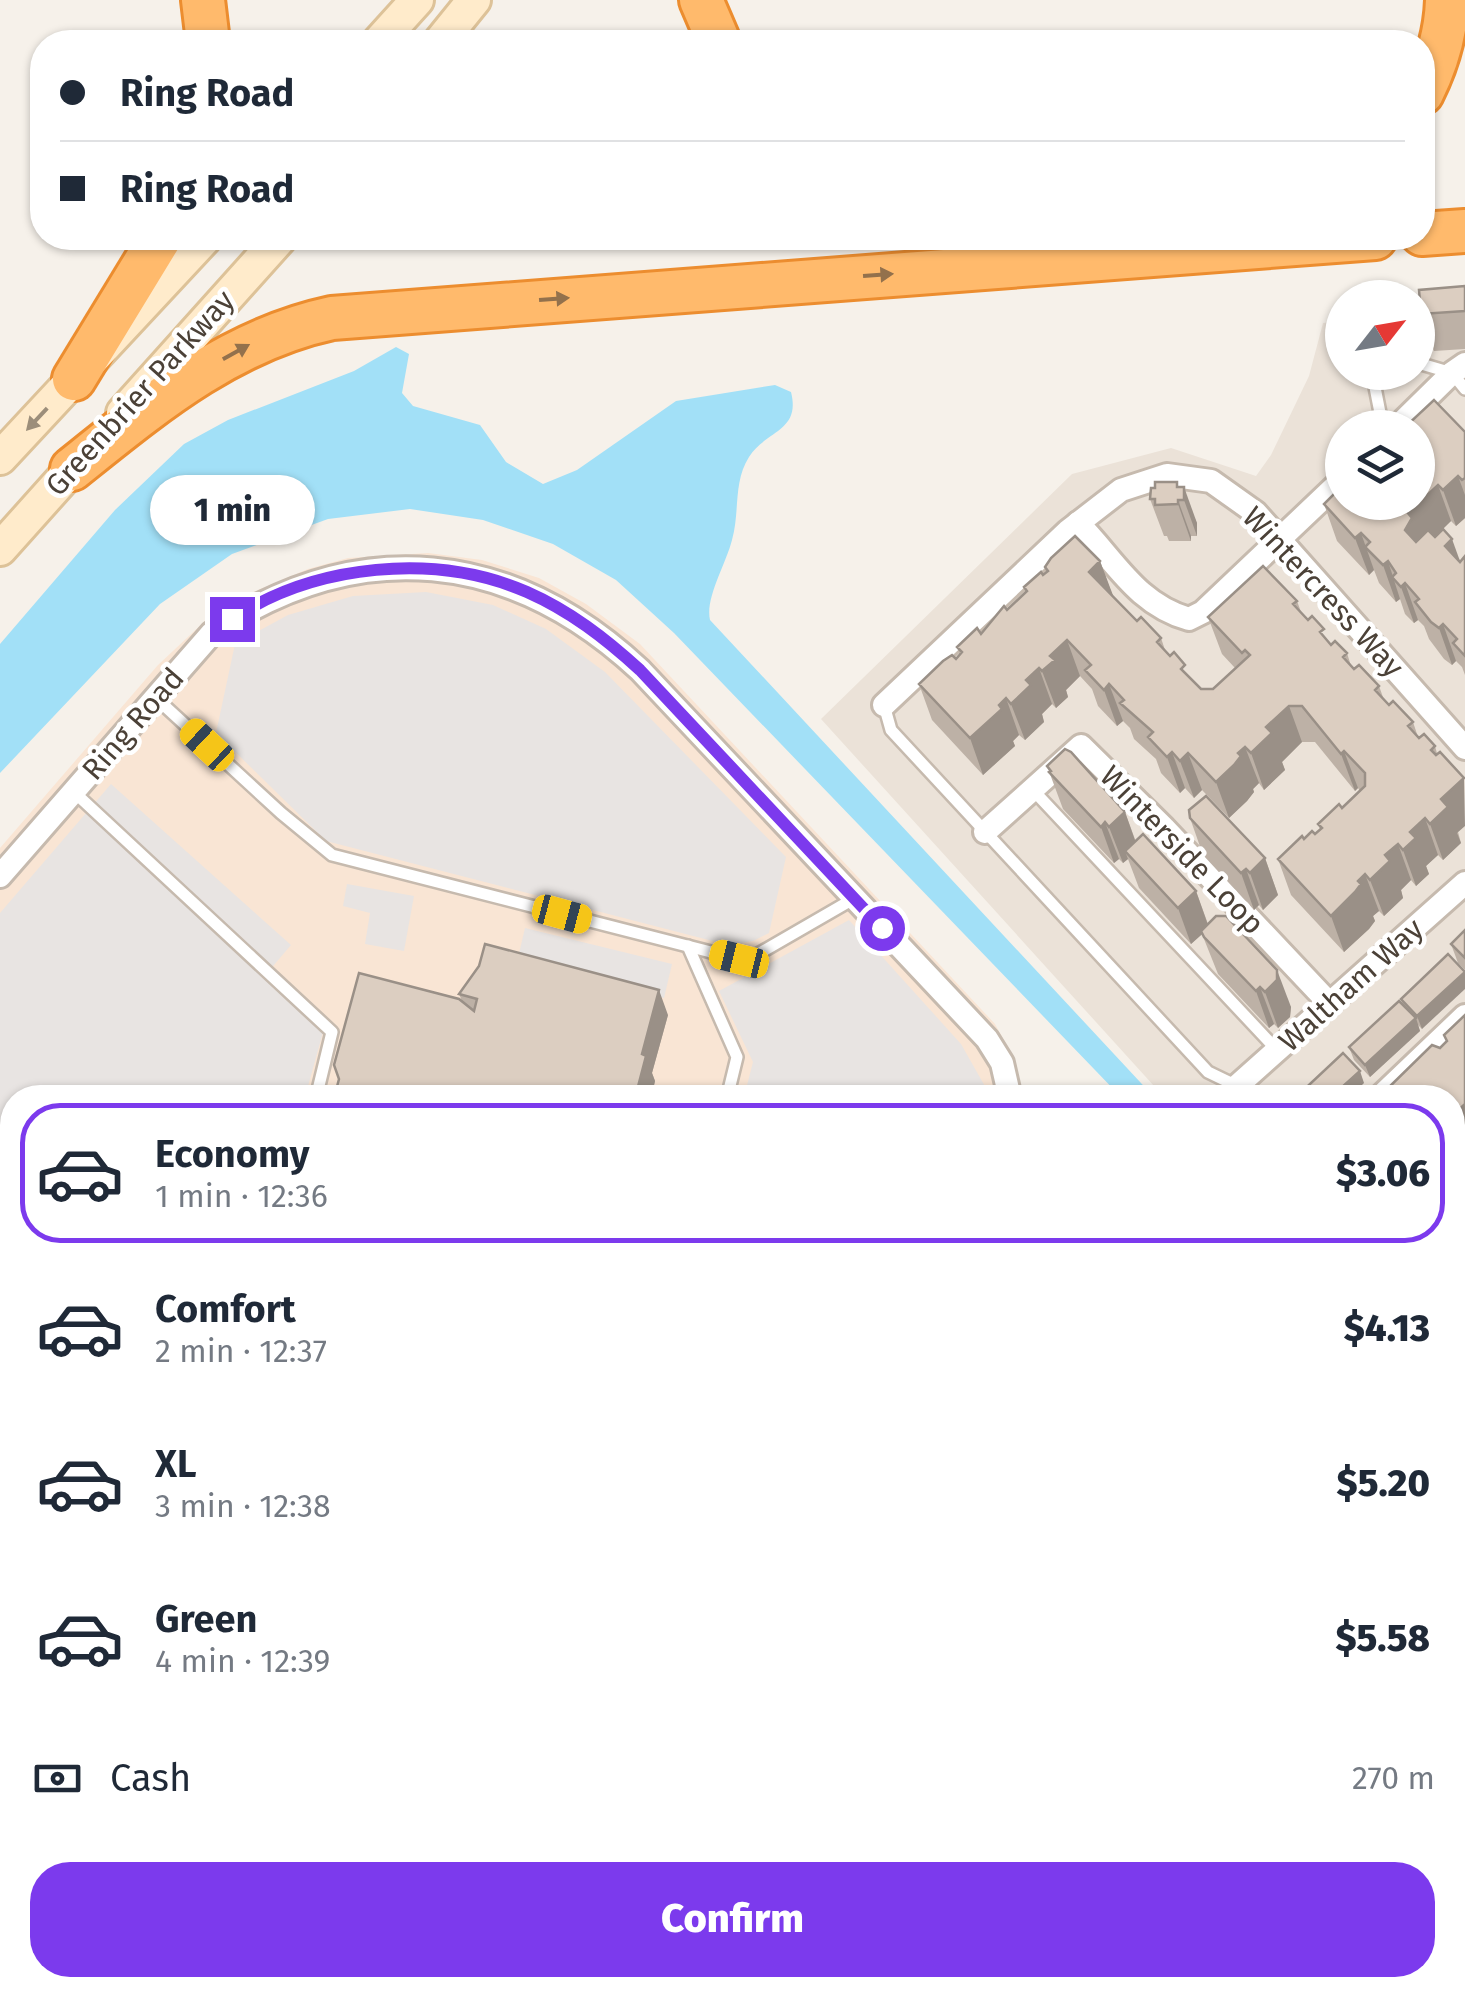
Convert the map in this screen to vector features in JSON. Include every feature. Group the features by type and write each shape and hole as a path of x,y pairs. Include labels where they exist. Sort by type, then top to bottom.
{"highway":[{"path":"204,0 207,30"},
{"path":"702,0 713,30"},
{"path":"1435,66 1447,0"},
{"path":"1435,233 1465,231"},
{"path":"74,380 153,250"},
{"path":"72,469 170,390 243,347 282,331 332,318 1218,250"}],"main road":[{"path":"391,30 417,0"},
{"path":"450,30 474,0"},
{"name":"Greenbrier Parkway","path":"0,458 194,250"},
{"name":"Greenbrier Parkway","path":"0,548 269,250"}],"street":[{"path":"1418,410 1461,375"},
{"name":"Wintercress Way","path":"884,705 1078,523 1121,490 1167,475 1211,480 1256,514 1465,748"},
{"path":"1078,523 1138,593 1160,609 1188,619 1203,612 1325,496"},
{"name":"Ring Road","path":"0,876 212,633 253,606 291,589 373,570 415,568 491,578 544,600 603,636 640,670 987,1039 1002,1063 1007,1085"},
{"name":"Winterside Loop","path":"985,832 1081,746 1330,1004"},
{"name":"Waltham Way","path":"1243,1085 1465,883"},
{"path":"1393,1085 1465,1016"}],"lane":[{"path":"1435,368 1461,375"},
{"path":"156,698 332,855 746,961 855,898"},
{"path":"884,705 891,730 1208,1072 1226,1085"},
{"path":"1032,790 1278,1050"},
{"path":"74,792 332,1032 319,1085"},
{"path":"688,946 737,1057 730,1085"}],"shaded area":[{"path":"1465,312 1465,1085 1153,1085 821,719 1072,474 1171,448 1256,476 1271,455 1309,376 1323,323 1325,390 1435,390 1435,315"},
{"path":"428,553 482,560 539,578 586,604 640,644 995,1024 1021,1085 0,1085 0,848 158,665 205,621 239,598 308,569 348,558"},
{"path":"426,592 493,605 546,629 605,672 786,857 769,933 753,941 728,945 326,841 216,733 235,644 288,615 353,596"},
{"path":"111,784 291,945 268,972 325,1025 308,1085 0,1085 0,913"},
{"path":"347,884 414,896 404,951 365,944 370,913 343,906"},
{"path":"849,920 961,1044 984,1085 747,1085 753,1062 719,991"},
{"path":"525,928 672,964 664,998 517,962"}],"water":[{"path":"396,347 409,354 402,393 413,406 480,425 506,462 543,484 577,470 676,401 775,385 791,392 793,405 787,423 756,448 744,467 734,529 713,591 710,620 1143,1085 1109,1085 674,633 616,580 553,544 483,520 410,509 328,519 232,554 160,604 0,773 0,644 115,510 184,444 228,420 354,371"}],"building":[{"path":"1465,286 1465,311 1435,313 1435,289"},
{"path":"1434,400 1465,432 1465,478 1458,476 1443,490 1438,485 1435,488 1435,410 1423,410"},
{"path":"1155,482 1177,482 1177,487 1184,487 1184,500 1155,505 1155,499 1150,499"},
{"path":"1339,520 1411,520 1405,530 1416,542 1428,530 1435,537 1443,529 1452,539 1445,546 1460,562 1465,556 1465,656 1453,643 1457,639 1443,624 1439,628 1431,622 1415,602 1419,599 1405,583 1401,587 1392,577 1396,573 1388,561 1383,565 1365,547 1370,542 1361,533 1355,538"},
{"path":"1075,536 1100,561 1089,572 1137,621 1141,617 1161,638 1157,642 1170,656 1174,652 1185,665 1181,669 1201,689 1213,689 1250,655 1245,650 1242,653 1208,617 1263,566 1297,601 1293,604 1308,620 1312,616 1324,629 1320,632 1331,645 1335,641 1347,653 1343,657 1354,669 1359,665 1379,686 1375,690 1389,705 1393,701 1413,722 1408,726 1419,738 1424,734 1435,746 1431,750 1436,755 1440,752 1464,778 1441,799 1448,807 1430,824 1425,818 1410,832 1416,838 1403,850 1398,844 1385,855 1390,861 1370,880 1365,874 1355,892 1331,916 1278,859 1302,836 1304,839 1312,831 1315,834 1322,828 1318,824 1365,786 1365,773 1344,751 1341,754 1302,706 1289,706 1266,727 1272,733 1251,753 1245,747 1238,753 1241,756 1216,782 1188,753 1180,761 1172,752 1167,757 1148,737 1153,732 1120,703 1124,700 1109,684 1104,690 1085,670 1091,665 1067,640 1050,656 1055,660 1026,680 1031,685 1011,704 1006,698 999,705 1002,709 970,738 919,684 943,661 952,655 956,659 962,652 957,647 977,628 981,634 1004,606 1007,610 1027,591 1024,587 1041,572 1043,575 1048,571 1045,567 1051,558"},
{"path":"1065,749 1125,812 1109,827 1105,822 1101,827 1049,772 1047,766"},
{"path":"1206,796 1265,858 1250,873 1246,869 1241,873 1190,818 1189,810"},
{"path":"1143,834 1196,891 1178,908 1125,851"},
{"path":"1216,916 1226,916 1277,970 1277,980 1265,992 1260,987 1256,991 1204,937 1201,931"},
{"path":"1465,930 1465,958 1451,944"},
{"path":"485,944 659,990 642,1054 646,1056 638,1085 337,1085 334,1065 359,973 459,999 474,1011 477,999 459,994 479,966"},
{"path":"1448,954 1465,972 1417,1016 1401,999"},
{"path":"1399,1001 1416,1018 1365,1065 1349,1047"},
{"path":"1465,1015 1465,1085 1391,1085 1432,1045 1440,1048 1447,1041 1444,1035"},
{"path":"1343,1053 1360,1071 1344,1085 1309,1085"}],"route":[{"path":"232,619 291,589 373,570 415,568 453,572 491,578 526,592 603,636 640,670 882,928"}]}
